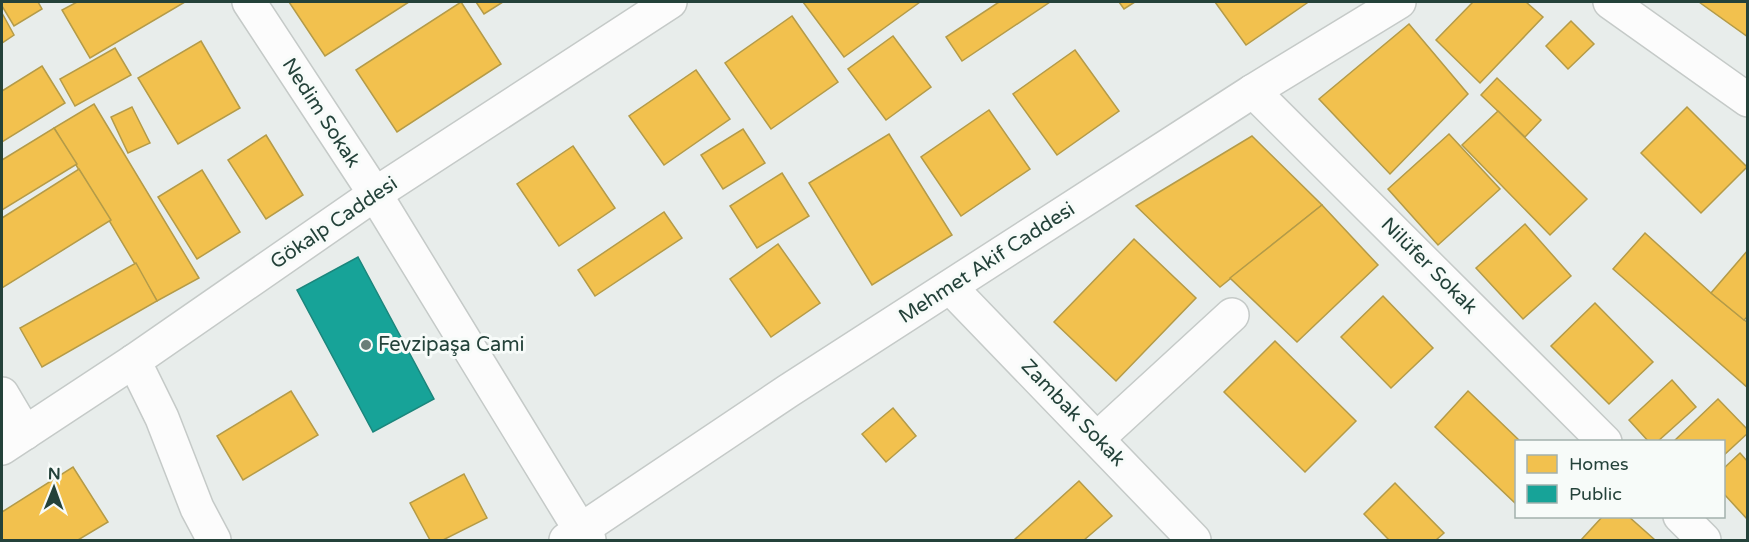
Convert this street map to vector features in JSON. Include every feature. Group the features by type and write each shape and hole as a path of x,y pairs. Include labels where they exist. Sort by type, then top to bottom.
{"street":[{"name":"Nedim Sokak","path":"249,2 375,194 579,537"},
{"name":"Gökalp Caddesi","path":"13,440 134,361 375,194 670,2"},
{"name":"Mehmet Akif Caddesi","path":"579,537 788,391 1253,91 1399,2"},
{"path":"1610,2 1748,100"},
{"name":"Nilüfer Sokak","path":"1253,91 1604,440"},
{"name":"Zambak Sokak","path":"950,287 1194,540"},
{"path":"1098,438 1232,315"},
{"path":"134,361 162,418 197,508 214,540"},
{"path":"2,394 13,440"},
{"path":"1682,518 1704,540"}],"building: Homes":[{"path":"2,2 38,2 42,9 14,26"},
{"path":"77,2 185,2 90,58 62,10"},
{"path":"289,2 409,2 325,56"},
{"path":"461,2 501,64 397,132 356,70"},
{"path":"476,2 503,2 484,14"},
{"path":"803,2 920,2 844,57"},
{"path":"999,2 1050,2 962,61 946,37"},
{"path":"1119,2 1135,2 1124,9"},
{"path":"1215,2 1306,2 1307,3 1246,45"},
{"path":"1473,2 1526,2 1543,17 1480,83 1436,40"},
{"path":"1699,2 1748,2 1748,37"},
{"path":"2,13 14,35 2,43"},
{"path":"792,16 838,82 771,129 725,63"},
{"path":"1571,21 1594,44 1568,69 1546,46"},
{"path":"1409,24 1468,94 1390,174 1319,99"},
{"path":"893,36 931,87 886,120 848,69"},
{"path":"201,41 240,108 178,144 138,78"},
{"path":"115,48 131,75 75,106 60,79"},
{"path":"1075,50 1119,111 1057,155 1013,94"},
{"path":"42,66 65,103 2,142 2,91"},
{"path":"696,70 730,119 664,165 629,116"},
{"path":"1497,78 1541,120 1525,137 1481,95"},
{"path":"94,104 199,278 157,301 54,128"},
{"path":"132,107 150,143 128,153 111,117"},
{"path":"1687,107 1747,167 1701,213 1641,153"},
{"path":"989,110 1030,169 961,216 921,157"},
{"path":"1498,111 1587,199 1550,235 1462,145"},
{"path":"54,128 77,164 2,210 2,160"},
{"path":"743,129 765,163 723,189 701,155"},
{"path":"889,134 952,235 872,285 809,183"},
{"path":"1449,134 1500,189 1438,245 1388,189"},
{"path":"266,135 303,195 266,219 228,160"},
{"path":"1252,136 1322,205 1220,287 1136,206"},
{"path":"573,146 615,208 559,246 517,184"},
{"path":"79,169 111,220 2,288 2,218"},
{"path":"202,170 240,232 197,259 158,197"},
{"path":"782,173 809,216 757,248 730,206"},
{"path":"1322,205 1378,265 1297,342 1230,278"},
{"path":"664,212 682,238 595,296 578,270"},
{"path":"1525,224 1571,276 1523,319 1476,268"},
{"path":"1645,233 1748,323 1748,388 1613,269"},
{"path":"1134,239 1196,298 1116,381 1054,322"},
{"path":"778,244 820,303 771,337 730,279"},
{"path":"1748,250 1748,316 1744,320 1711,293"},
{"path":"136,263 157,301 42,367 20,328"},
{"path":"1383,296 1433,348 1391,388 1341,337"},
{"path":"1595,303 1653,362 1609,404 1551,346"},
{"path":"1275,341 1356,421 1305,472 1224,392"},
{"path":"1672,380 1696,407 1659,440 1647,440 1629,420"},
{"path":"291,391 318,435 243,480 217,436"},
{"path":"1468,391 1519,440 1515,440 1515,503 1435,427"},
{"path":"1718,399 1748,430 1748,433 1725,454 1725,440 1675,440"},
{"path":"893,408 916,436 886,462 862,434"},
{"path":"1740,453 1748,462 1748,520 1725,495 1725,467"},
{"path":"73,467 108,522 78,540 2,540 2,512"},
{"path":"464,474 487,518 443,540 430,540 410,503"},
{"path":"1079,481 1112,516 1084,540 1014,540"},
{"path":"1395,483 1444,533 1436,540 1389,540 1364,514"},
{"path":"1601,518 1630,518 1655,540 1581,540"}],"building: Public":[{"name":"Fevzipaşa Cami","path":"358,257 434,399 373,432 297,290"}],"place":[{"name":"Fevzipaşa Cami","path":"366,345"}]}
